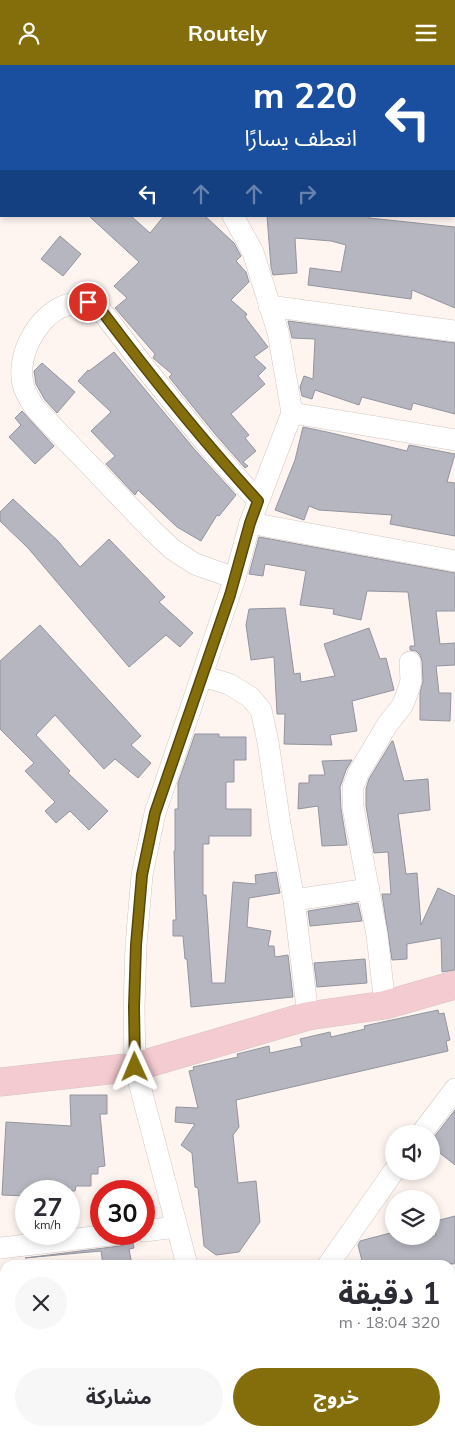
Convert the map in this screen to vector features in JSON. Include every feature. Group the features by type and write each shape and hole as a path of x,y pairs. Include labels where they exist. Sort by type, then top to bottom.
{"main road":[{"path":"0,1082 135,1067 308,1016 385,1005 455,985"}],"street":[{"path":"186,1260 135,1067 136,945 142,875 155,813 235,578 250,523 292,413 278,332 253,252 233,217"},
{"path":"235,578 195,564 172,549 35,408 27,396 22,383 23,364 32,336 48,315 64,306 75,303 88,302 97,307 205,442 258,501"},
{"path":"269,306 455,331"},
{"path":"292,413 455,440"},
{"path":"250,523 455,561"},
{"path":"385,1005 377,935 353,807 353,787 358,773 368,756 402,706 411,681 410,662"},
{"path":"202,676 230,684 250,697 261,710 294,900 308,1016"},
{"path":"294,900 369,889"},
{"path":"428,1125 455,1089"},
{"path":"332,1260 388,1180"},
{"path":"155,1230 176,1227"},
{"path":"0,1248 90,1237"}],"building":[{"path":"90,217 132,217 150,233 163,217 206,217 234,243 241,256 236,261 246,272 249,282 231,300 247,314 245,317 268,347 254,357 266,368 258,376 265,384 231,414 249,435 245,438 256,451 243,462 248,466 245,468 169,377 172,374 153,358 155,354 115,308 127,298 114,286 139,262"},
{"path":"267,217 370,217 455,227 455,308 412,290 411,299 308,285 310,268 341,272 346,245 331,241 295,238 297,273 273,275"},
{"path":"60,236 81,254 63,276 41,259"},
{"path":"288,321 455,343 455,414 413,403 411,410 362,397 359,405 315,390 312,399 302,396 300,387 304,376 313,379 315,339 292,338"},
{"path":"114,352 195,450 236,495 219,516 217,515 201,541 177,527 138,490 135,495 106,464 115,456 91,431 111,412 78,381 88,370"},
{"path":"42,363 75,392 57,413 45,400 36,384 34,371"},
{"path":"22,411 54,446 35,464 9,437 21,425 15,418"},
{"path":"303,427 407,451 409,445 455,454 447,482 455,483 455,536 390,524 392,515 319,510 309,506 304,520 275,510 295,460"},
{"path":"13,499 58,541 80,567 109,539 165,597 159,602 193,633 180,647 166,635 129,667 28,548 0,521 0,512"},
{"path":"259,537 455,573 455,611 436,611 440,644 455,643 455,665 436,666 439,693 451,693 450,721 420,720 420,693 423,681 422,661 416,651 410,650 410,646 415,646 408,592 367,591 361,620 333,614 334,609 300,605 306,571 265,564 263,576 249,574"},
{"path":"285,608 294,674 300,673 301,682 335,676 324,644 369,628 380,659 386,658 394,690 352,701 357,731 330,735 332,745 284,744 285,714 277,714 274,657 251,660 246,625 249,609"},
{"path":"40,625 141,736 131,745 151,763 138,778 115,759 104,769 55,715 36,735 70,771 68,773 108,811 89,830 70,811 56,823 45,811 55,802 25,771 34,763 0,729 0,661"},
{"path":"195,734 219,734 219,737 246,737 246,760 234,760 234,782 226,782 226,809 251,809 251,836 209,836 209,844 203,844 203,895 206,895 212,983 225,983 233,882 256,884 255,875 276,872 280,893 249,898 247,927 271,931 268,946 274,946 275,957 288,955 293,997 191,1007 183,936 173,936 173,920 176,920 174,851 175,809 178,809 178,783"},
{"path":"392,741 404,781 428,779 430,810 398,814 406,874 417,873 421,925 438,888 455,896 455,970 442,972 441,938 407,944 407,959 392,960 382,894 391,894 388,852 374,853 366,806 366,789 369,779"},
{"path":"352,760 340,787 341,809 347,845 322,846 318,806 298,809 299,783 309,783 309,775 325,775 322,761"},
{"path":"358,903 362,921 310,926 308,911"},
{"path":"365,959 367,983 317,987 314,963"},
{"path":"438,1010 439,1014 444,1013 450,1040 446,1041 448,1051 236,1100 239,1127 233,1135 238,1183 256,1181 260,1222 239,1252 216,1255 204,1246 192,1153 181,1145 195,1124 175,1122 176,1107 198,1108 189,1071 194,1070 193,1067 238,1057 237,1054 269,1046 270,1053 302,1046 300,1039 330,1032 331,1037 365,1029 364,1026"},
{"path":"70,1095 107,1095 107,1114 100,1114 105,1166 98,1167 98,1174 91,1174 90,1186 80,1186 80,1180 15,1180 15,1196 2,1195 6,1122 71,1126"},
{"path":"455,1110 455,1165 440,1153 440,1129"},
{"path":"455,1216 455,1260 362,1260 358,1245 360,1241 385,1234 385,1245 440,1245 440,1220"},
{"path":"133,1245 134,1248 129,1249 131,1260 102,1260 101,1251 25,1258"}],"route":[{"path":"88,302 104,314 205,442 258,501 230,595 155,813 142,875 136,945 135,1067"}]}
